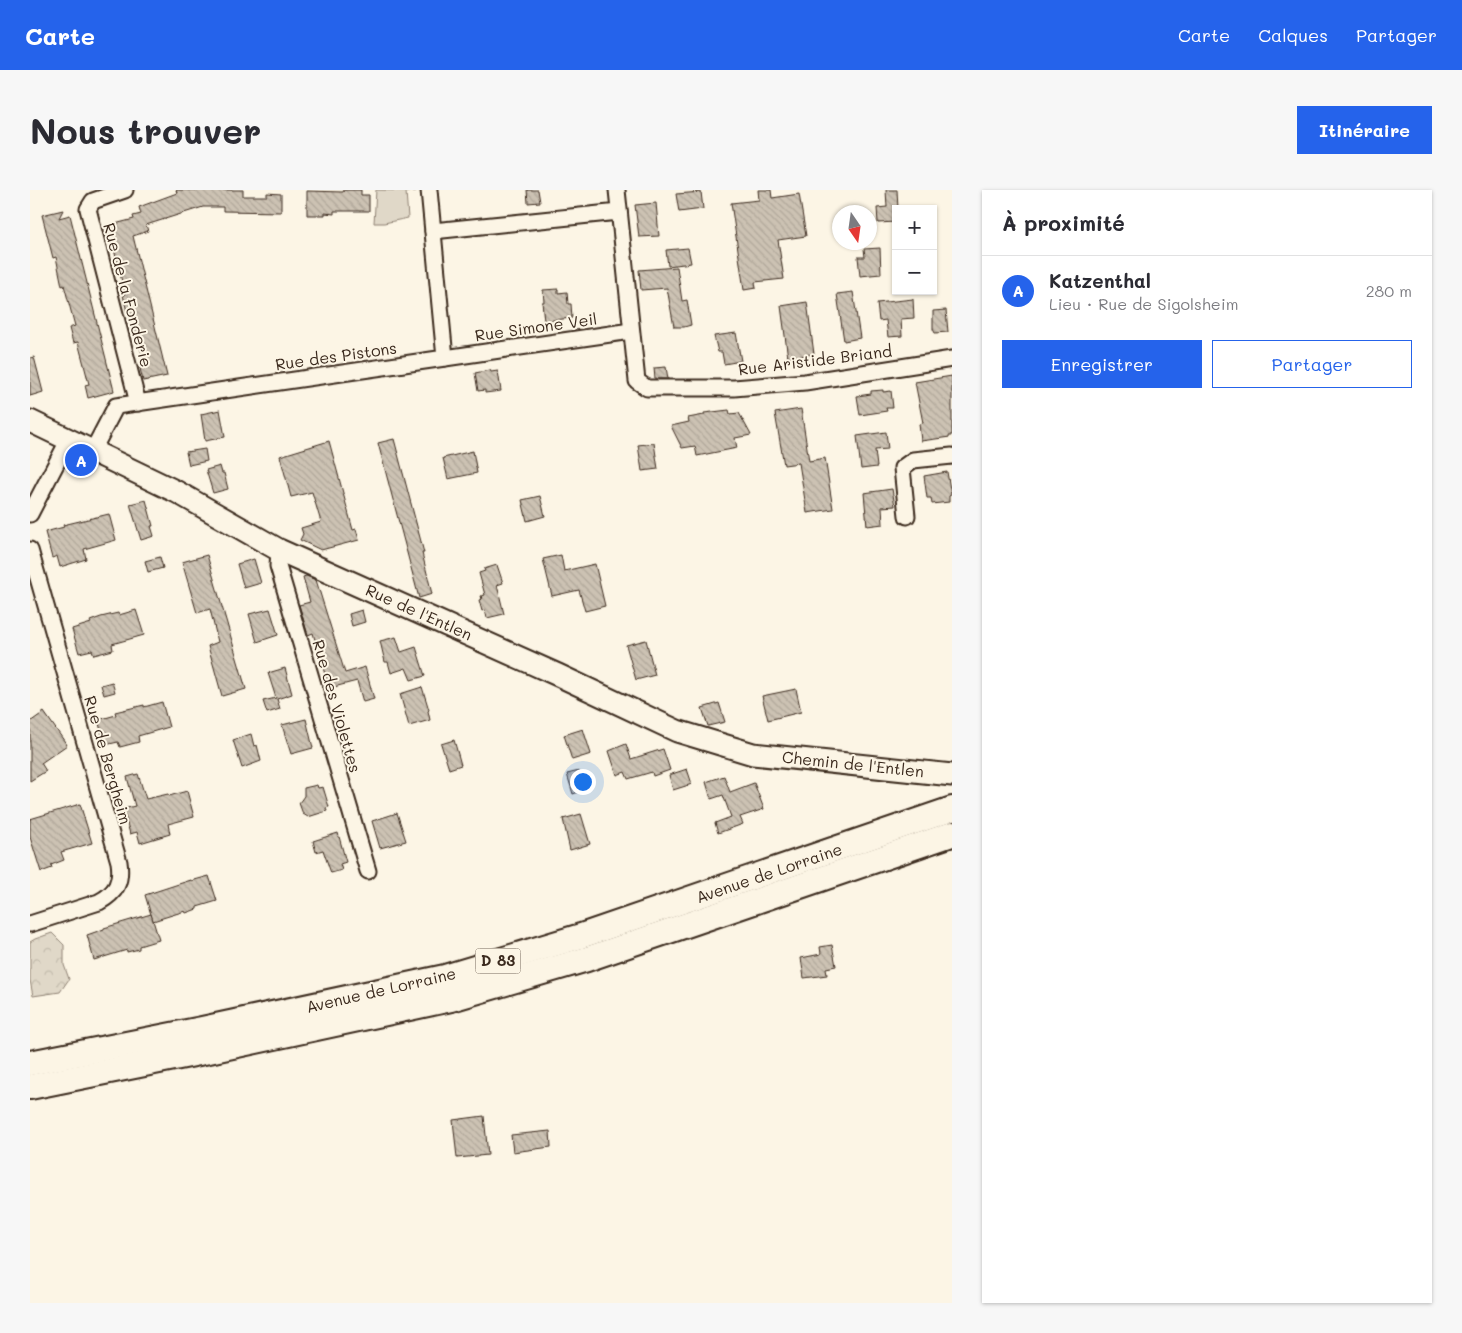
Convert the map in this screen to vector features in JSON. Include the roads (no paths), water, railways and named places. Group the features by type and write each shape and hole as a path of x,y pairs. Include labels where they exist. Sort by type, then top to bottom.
{"main road":[{"name":"Avenue de Lorraine","path":"30,1063 211,1027 444,977 581,936 952,809"},
{"name":"Avenue de Lorraine","path":"30,1087 451,999 588,959 952,834"}],"street":[{"name":"Rue de la Fonderie","path":"125,190 93,201 88,208 138,402"},
{"path":"429,190 445,358"},
{"name":"Rue Aristide Briand","path":"617,190 637,381 647,388 734,388 805,382 952,359"},
{"path":"433,231 619,212"},
{"name":"Rue Simone Veil","path":"445,358 632,330"},
{"name":"Rue des Pistons","path":"93,450 116,406 445,358"},
{"name":"Rue de l'Entlen","path":"30,421 177,492 279,550 544,668 677,731 753,754"},
{"path":"30,514 69,439"},
{"path":"907,516 902,468 912,460 952,456"},
{"name":"Rue de Bergheim","path":"30,550 119,862 120,874 117,885 109,897 30,924"},
{"name":"Rue des Violettes","path":"279,550 278,566 368,871"},
{"name":"Chemin de l'Entlen","path":"753,754 952,775"}],"place":[{"name":"Katzenthal","path":"81,460"}]}
